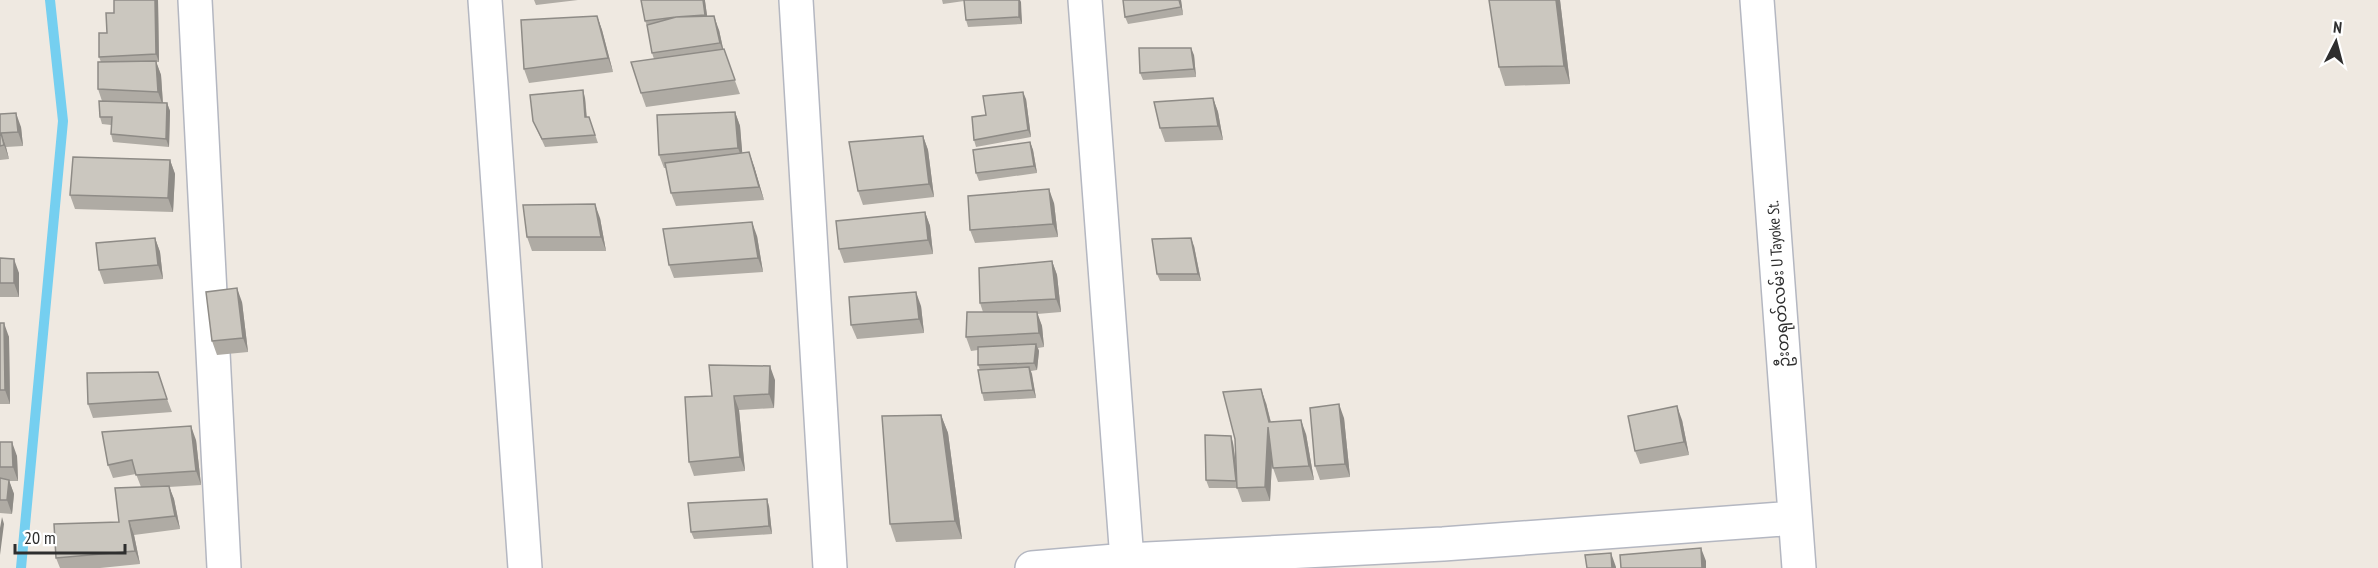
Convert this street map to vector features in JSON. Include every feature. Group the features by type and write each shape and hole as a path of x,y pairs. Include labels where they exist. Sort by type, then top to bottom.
{"street":[{"path":"195,0 224,568"},
{"path":"485,0 525,568"},
{"path":"796,0 830,568"},
{"path":"1085,0 1127,561"},
{"name":"ဦးတရုတ်လမ်း U Tayoke St.","path":"1756,0 1799,568"},
{"path":"1032,568 1127,561 1444,556 1795,518"}],"building":[{"path":"114,0 155,0 156,54 99,57 99,33 107,33 106,13 114,13"},
{"path":"641,0 703,0 705,15 645,21"},
{"path":"964,0 1019,0 1019,17 966,20"},
{"path":"1123,0 1179,0 1181,7 1125,17"},
{"path":"1489,0 1556,0 1564,66 1499,67"},
{"path":"597,16 608,58 524,69 521,20"},
{"path":"714,16 720,43 652,53 647,25 676,17"},
{"path":"1139,48 1191,48 1194,69 1140,73"},
{"path":"724,49 735,80 641,93 631,62"},
{"path":"156,61 158,92 98,89 98,62"},
{"path":"583,90 585,117 589,117 595,135 542,139 533,121 530,95"},
{"path":"1023,92 1028,130 974,140 972,117 986,115 983,96"},
{"path":"1213,98 1218,126 1160,128 1154,102"},
{"path":"99,101 167,103 166,139 111,134 112,117 100,117"},
{"path":"735,112 738,148 659,155 657,115"},
{"path":"16,113 18,132 1,133 4,145 0,146 0,114"},
{"path":"923,136 929,184 858,191 849,142"},
{"path":"1030,142 1034,166 976,173 973,150"},
{"path":"749,152 759,187 671,193 665,163"},
{"path":"73,157 170,160 168,198 70,195"},
{"path":"1049,189 1053,224 970,230 968,196"},
{"path":"595,204 601,237 527,237 523,205"},
{"path":"925,212 928,240 839,249 836,221"},
{"path":"752,222 758,258 669,265 663,229"},
{"path":"155,238 158,265 99,270 96,243"},
{"path":"1191,238 1198,274 1157,274 1152,239"},
{"path":"0,258 14,259 14,283 0,283"},
{"path":"1052,261 1056,299 980,303 979,268"},
{"path":"237,288 243,338 212,341 206,292"},
{"path":"916,292 919,319 851,325 849,297"},
{"path":"967,312 1037,312 1039,333 966,337"},
{"path":"0,323 4,323 5,390 0,390"},
{"path":"1036,344 1034,363 978,365 978,347"},
{"path":"709,365 770,366 769,394 734,396 740,457 689,462 685,397 712,396"},
{"path":"1029,367 1033,390 982,393 978,370"},
{"path":"158,372 167,399 88,404 87,373"},
{"path":"1261,389 1269,422 1301,420 1309,466 1273,468 1268,427 1265,487 1237,488 1235,439 1223,392"},
{"path":"1339,404 1345,464 1315,466 1310,408"},
{"path":"1677,406 1684,442 1635,451 1628,416"},
{"path":"941,415 955,521 890,524 882,416"},
{"path":"191,426 196,471 136,475 132,460 108,465 102,432"},
{"path":"1205,435 1231,436 1236,481 1206,480"},
{"path":"0,442 12,442 13,467 0,467"},
{"path":"0,478 9,480 7,500 0,500"},
{"path":"169,486 175,516 129,521 135,551 56,558 54,524 119,522 115,488"},
{"path":"767,499 769,526 691,532 688,503"},
{"path":"1701,548 1702,568 1621,568 1620,555"},
{"path":"1611,553 1612,568 1587,568 1585,555"}],"waterway":[{"path":"21,568 63,121 50,0"}]}
